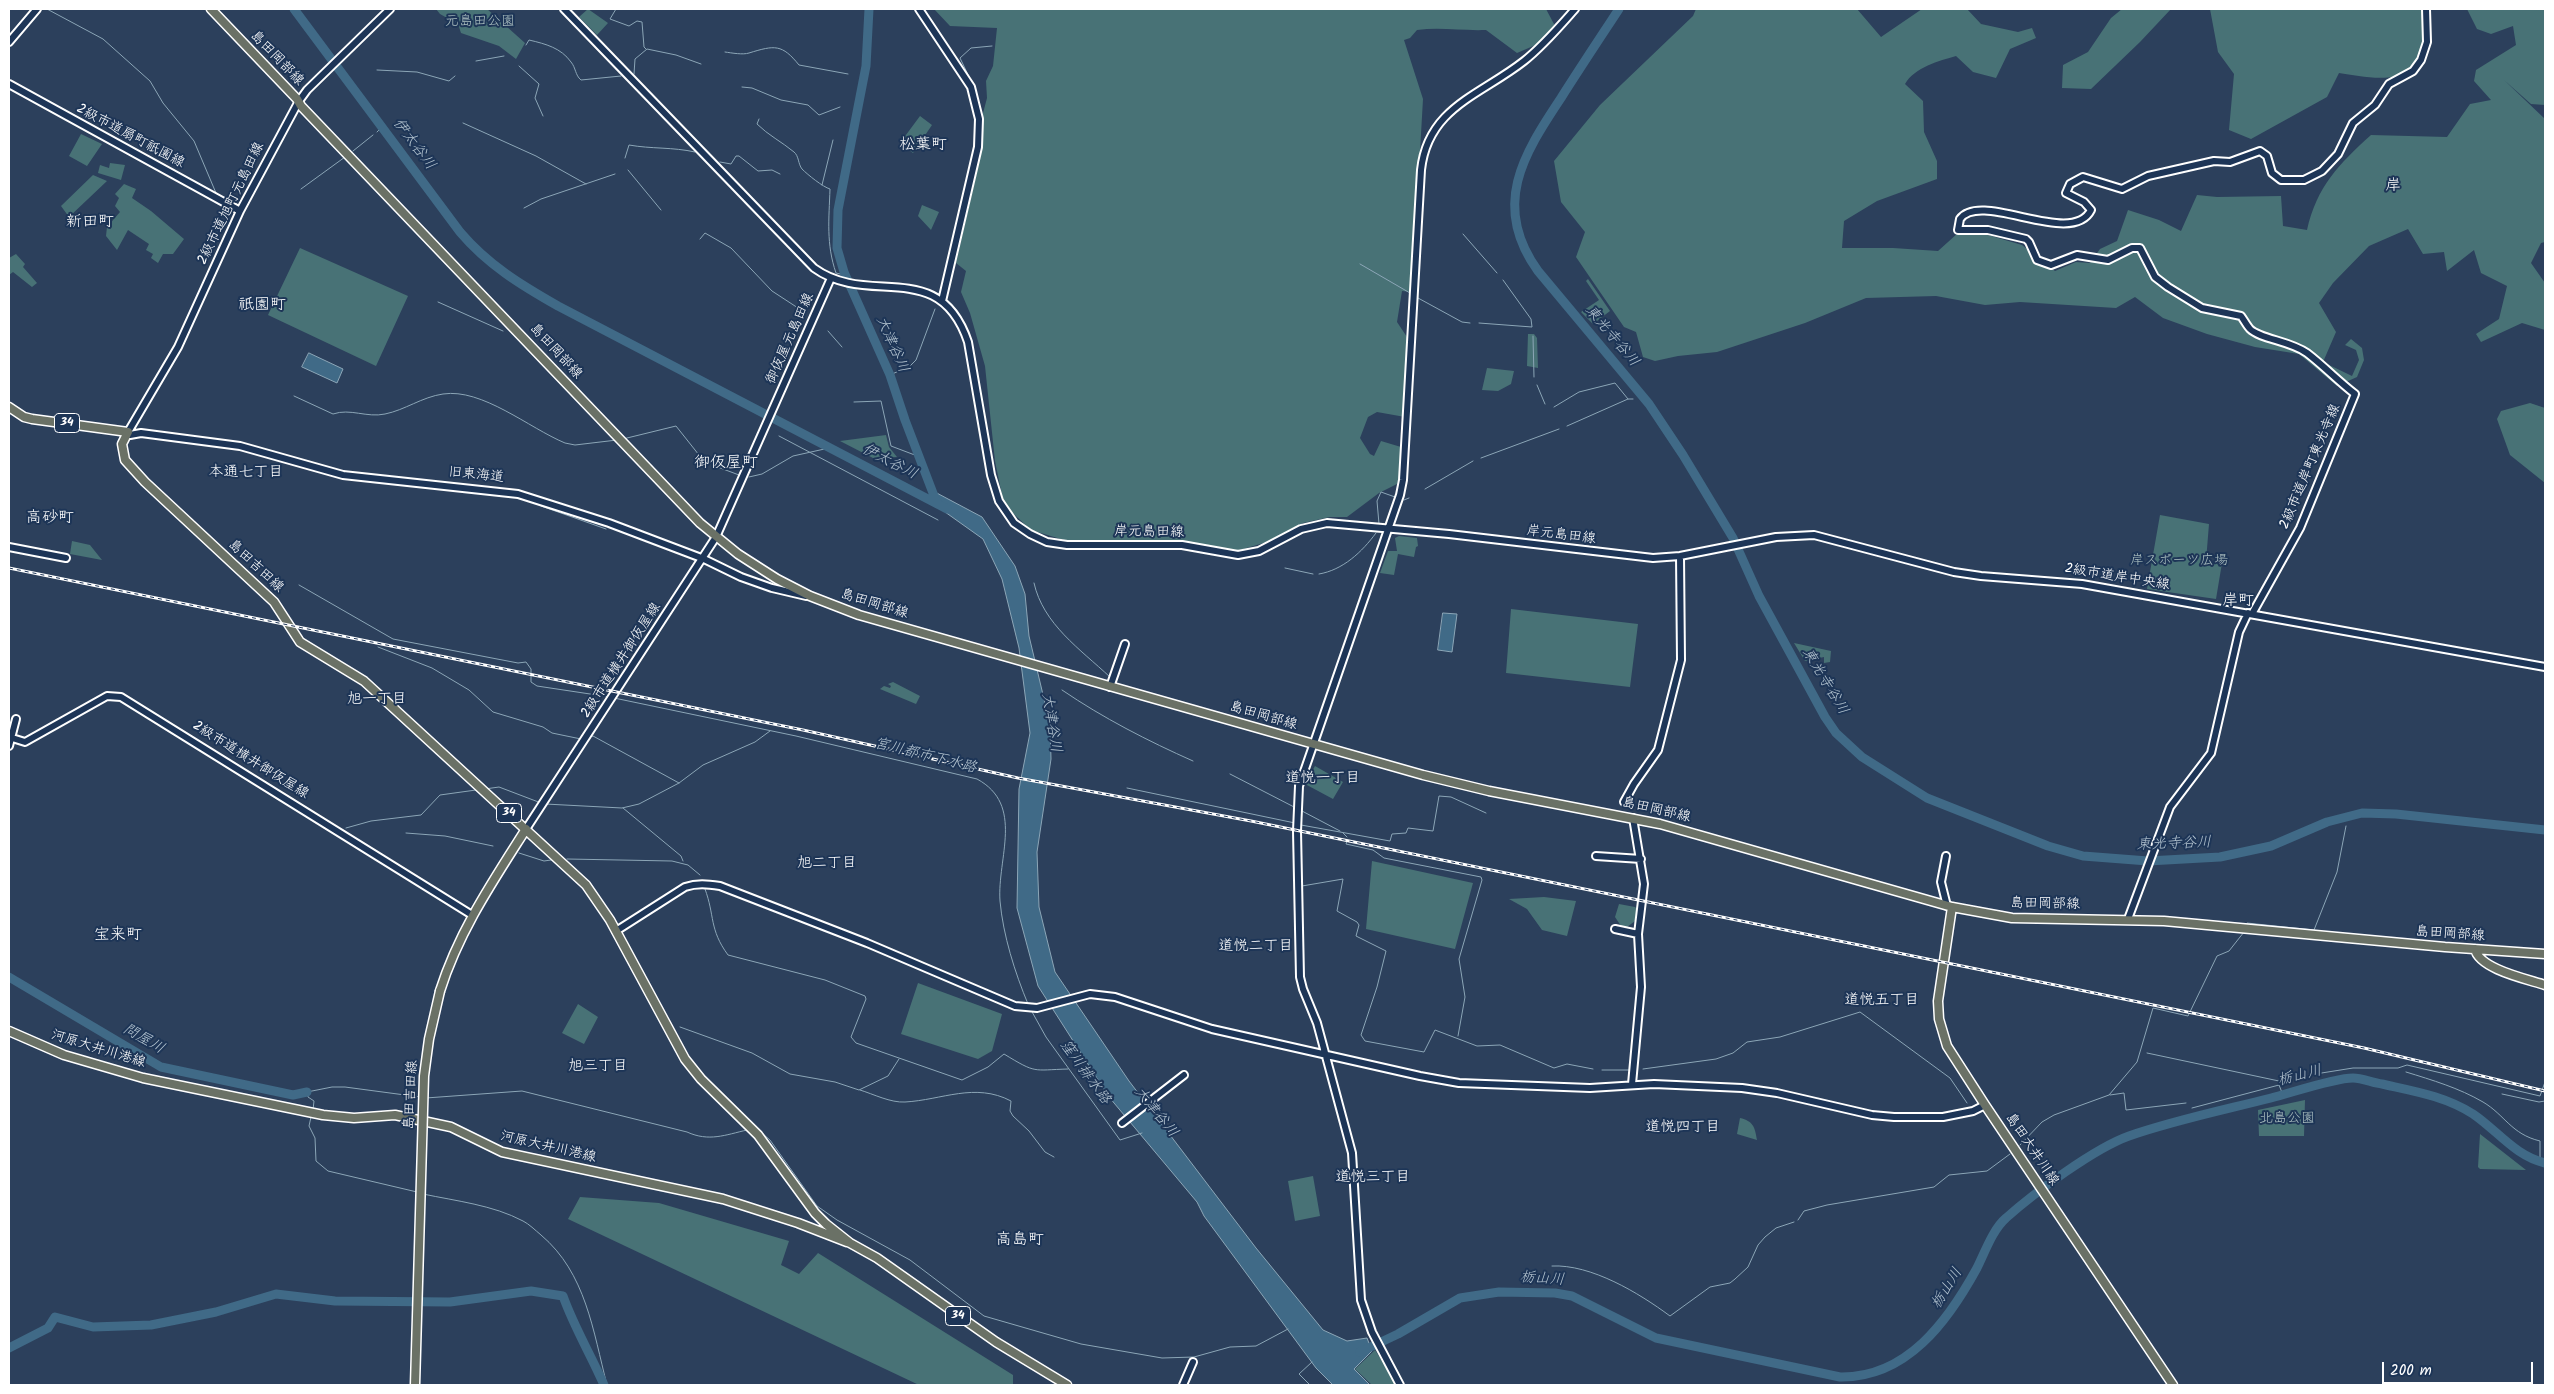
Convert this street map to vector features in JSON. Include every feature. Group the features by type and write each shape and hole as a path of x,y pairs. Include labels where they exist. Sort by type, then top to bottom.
{"main road":[{"name":"島田岡部線","path":"211,9 299,101 300,106 700,523 716,537 769,574 810,596 859,615 1314,745 1489,791 1681,829 1949,907 2012,918 2128,919 2545,954"},
{"name":"34","path":"9,407 24,417 32,419 128,432"},
{"name":"島田吉田線","path":"128,432 122,444 125,460 145,482 274,602 300,642 364,681 586,885 600,903 616,931 685,1059 701,1079 758,1135 815,1213 850,1243"},
{"name":"島田吉田線","path":"415,1385 424,1076 428,1039 440,991 451,958 472,914 526,829"},
{"name":"島田大井川線","path":"1949,907 1938,1001 1939,1019 1947,1046 2173,1385"},
{"path":"2475,949 2476,956 2487,965 2545,985"},
{"name":"河原大井川港線","path":"9,1031 64,1055 143,1078 322,1115 354,1118 395,1116 451,1127 502,1152 723,1199 798,1223 850,1243"},
{"name":"34","path":"850,1243 877,1258 996,1342 1067,1385"}],"street":[{"path":"9,42 36,9"},
{"name":"2級市道旭町元島田線","path":"128,432 178,348 240,211 299,101 390,9"},
{"name":"岸元島田線","path":"564,9 804,258 831,278 842,283 914,288 942,301 957,317 968,342 994,489 1007,515 1030,534 1047,542 1067,545 1182,545 1239,555 1259,551 1314,525 1344,523 1617,556 1653,558 1680,556 1745,543"},
{"path":"920,9 971,87 976,102 980,132 970,184 942,301"},
{"path":"1400,1385 1380,1351 1361,1300 1352,1153 1326,1054 1300,977 1297,824 1300,781 1390,528 1403,480 1421,170 1425,148 1432,131 1444,116 1525,60 1548,39 1575,9"},
{"name":"2級市道岸町東光寺線","path":"2128,919 2170,807 2211,754 2239,632 2300,528 2355,394 2332,377 2307,353 2276,338 2259,335 2250,330 2241,316 2202,308 2168,288 2155,277 2140,248 2132,248 2108,260 2078,255 2051,265 2037,260 2029,242 2014,235 1988,230 1958,230 1963,216 1983,209 2030,220 2076,223 2088,216 2091,210 2084,202 2068,196 2066,189 2070,184 2083,178 2122,190 2148,176 2214,161 2230,162 2260,151 2267,156 2272,173 2281,180 2304,180 2317,175 2338,154 2353,123 2375,105 2389,84 2413,71 2421,60 2427,42 2426,9"},
{"name":"2級市道扇町祇園線","path":"9,84 240,211"},
{"name":"御仮屋元島田線","path":"716,537 831,278"},
{"name":"旧東海道","path":"128,432 130,435 141,433 240,446 343,475 518,494 609,523 704,559 749,580 786,592 810,596"},
{"name":"2級市道岸中央線","path":"1745,543 1776,537 1814,535 1954,572 2082,584 2545,667"},
{"name":"2級市道横井御仮屋線","path":"526,829 690,581 716,537"},
{"path":"9,547 66,558"},
{"path":"1624,802 1658,750 1681,660 1680,556"},
{"path":"1110,687 1125,644"},
{"name":"2級市道横井御仮屋線","path":"10,738 25,742 107,696 121,697 472,914"},
{"path":"9,746 16,719"},
{"path":"1632,1084 1641,988 1638,934 1644,891 1641,859 1633,818"},
{"path":"1596,856 1641,859"},
{"path":"1946,856 1941,882 1949,907"},
{"path":"616,931 685,887 701,883 720,886 868,944 1015,1006 1037,1008 1078,997 1099,994 1115,997 1212,1029 1459,1083 1590,1088 1632,1084 1742,1088 1777,1093 1872,1115 1894,1117 1943,1117 1973,1110 1985,1105"},
{"path":"1615,930 1638,934"},
{"path":"1122,1123 1184,1075"},
{"path":"1183,1385 1193,1362"}],"green space":[{"name":"元島田公園","path":"436,9 487,9 525,43 516,59 499,46 461,33 458,24 440,14"},
{"path":"588,9 608,23 597,35 579,17"},
{"path":"934,9 1546,9 1555,26 1538,44 1517,53 1486,30 1417,30 1410,38 1404,40 1423,99 1412,292 1402,291 1397,322 1407,337 1405,417 1377,412 1368,417 1360,438 1370,454 1374,456 1381,441 1401,447 1400,474 1397,484 1379,493 1347,517 1330,517 1303,523 1267,542 1233,552 1161,541 1064,540 1031,530 1004,505 995,461 985,366 970,313 961,292 966,271 956,263 978,167 981,121 987,98 986,81 993,66 997,28 950,26"},
{"path":"1696,9 1857,9 1881,37 1922,9 1967,9 1981,24 2018,32 2032,28 2036,38 2010,49 1996,78 1973,72 1956,56 1921,69 1909,78 1905,84 1923,101 1924,132 1937,161 1937,179 1877,201 1844,221 1842,248 1893,248 1938,251 1958,233 1988,235 2022,245 2055,271 2076,262 2090,263 2100,249 2117,241 2128,210 2159,220 2181,231 2197,195 2217,197 2281,196 2283,226 2307,230 2311,214 2323,188 2339,166 2371,135 2447,137 2470,104 2491,100 2474,81 2476,70 2516,45 2513,26 2491,34 2477,29 2467,9 2545,9 2545,105 2531,104 2504,80 2545,119 2545,242 2541,243 2531,263 2545,283 2545,330 2522,323 2481,342 2476,334 2499,319 2507,286 2481,273 2474,250 2447,271 2444,252 2423,254 2408,229 2369,246 2333,283 2319,303 2336,332 2323,362 2352,376 2359,360 2356,350 2345,345 2351,339 2362,348 2364,360 2357,377 2337,386 2299,354 2255,347 2207,334 2163,318 2135,297 2116,308 2020,302 1985,305 1936,296 1866,298 1805,323 1717,352 1678,356 1655,361 1643,357 1636,332 1624,327 1576,257 1585,232 1561,202 1554,161 1600,105 1693,16"},
{"path":"2122,9 2171,9 2091,89 2062,88 2063,65 2088,52 2111,18"},
{"path":"2210,9 2425,9 2427,49 2409,71 2401,75 2375,78 2339,73 2327,97 2251,139 2229,130 2234,74 2218,52"},
{"path":"920,116 932,125 913,153 900,143"},
{"path":"81,134 102,144 87,166 69,156"},
{"path":"110,163 125,165 121,180 98,173 100,165 109,168"},
{"path":"93,175 107,181 69,217 61,206"},
{"path":"124,184 136,189 132,198 151,211 184,239 173,254 163,254 158,263 151,258 153,254 146,250 149,244 128,230 117,250 106,236 107,227 120,212 115,206 119,198 115,194"},
{"path":"922,205 939,212 931,230 918,216"},
{"path":"300,248 408,296 376,366 268,315"},
{"path":"16,254 25,264 23,267 37,283 32,287 13,272 9,275 9,258"},
{"path":"1588,279 1610,311 1593,324 1581,312 1599,300 1586,281"},
{"path":"1528,334 1534,334 1537,338 1538,368 1527,366"},
{"path":"1487,368 1514,371 1511,384 1498,391 1482,390"},
{"path":"2530,403 2545,408 2545,483 2510,455 2497,419 2501,411"},
{"path":"886,435 889,447 897,457 873,458 840,441"},
{"name":"岸スポーツ広場","path":"2160,515 2209,524 2206,561 2222,563 2216,599 2147,589"},
{"path":"1399,536 1417,538 1418,546 1416,547 1414,557 1398,554 1394,575 1380,573 1388,551 1397,551 1395,538"},
{"path":"72,541 90,545 102,560 70,554"},
{"path":"1511,609 1638,624 1630,687 1506,673"},
{"path":"1794,643 1831,651 1830,662 1824,663 1824,657 1805,661"},
{"path":"893,682 920,696 916,704 880,689 884,686 890,688 891,686 888,684"},
{"path":"1315,766 1343,782 1333,799 1305,784"},
{"path":"1372,861 1473,883 1455,949 1366,929"},
{"path":"1544,897 1576,901 1567,936 1542,930 1527,909 1509,899"},
{"path":"1619,904 1637,909 1635,921 1627,927 1621,926 1615,917"},
{"path":"918,983 1002,1014 992,1051 978,1059 901,1034"},
{"path":"578,1004 598,1017 584,1044 562,1033"},
{"name":"北島公園","path":"2305,1100 2304,1136 2259,1136 2258,1110"},
{"path":"1740,1118 1753,1125 1757,1140 1737,1134"},
{"path":"2480,1134 2526,1170 2480,1169 2478,1167"},
{"path":"1313,1176 1320,1216 1295,1221 1288,1181"},
{"path":"580,1197 659,1203 789,1241 781,1265 799,1274 818,1253 1013,1375 1013,1385 919,1385 568,1219"},
{"path":"1375,1350 1397,1385 1372,1385 1355,1369"}],"water":[{"path":"309,353 343,369 337,383 302,367"},
{"path":"933,491 982,517 1015,566 1025,594 1029,636 1050,724 1051,759 1037,852 1039,907 1055,972 1129,1081 1256,1248 1323,1330 1347,1341 1367,1338 1372,1351 1354,1369 1370,1385 1333,1385 1316,1368 1204,1216 1197,1202 1109,1097 1038,986 1017,908 1019,789 1030,733 1019,648 1002,579 983,539 945,512 937,503"},
{"path":"1443,613 1457,614 1452,652 1438,650"}],"waterway":[{"path":"47,9 103,39 150,81 163,103 194,141 216,193"},
{"name":"伊太谷川","path":"294,9 460,232 482,255 518,282 558,306 947,509"},
{"path":"616,9 610,19 629,26 637,21 642,22 644,47 646,49"},
{"name":"大津谷川","path":"869,9 866,66 838,210 837,248 844,272 890,375 936,501"},
{"name":"東光寺谷川","path":"1619,9 1535,140 1518,182 1515,203 1516,225 1524,247 1538,271 1649,404 1683,455 1733,538 1759,596 1825,717 1836,733 1862,757 1927,798 2048,846 2083,856 2148,861 2220,857 2271,846 2327,822 2362,813 2396,814 2545,830"},
{"path":"526,45 529,40 547,45 563,53 571,62 581,80 621,76"},
{"path":"973,85 960,58 971,48 992,46"},
{"path":"725,52 744,54 777,48 788,53 799,65 848,74"},
{"path":"634,74 635,59 647,49 676,55 701,64"},
{"path":"476,61 504,56"},
{"path":"519,66 539,84 535,98 543,116"},
{"path":"377,70 417,72 449,81 455,76"},
{"path":"742,87 752,88 781,100 808,105 819,115 840,107"},
{"path":"975,89 980,112"},
{"path":"759,119 757,124 796,154 802,169 830,189 829,231 831,252 836,273 845,275"},
{"path":"463,123 536,156 586,184"},
{"name":"伊太谷川","path":"377,132 381,128"},
{"path":"353,151 373,135"},
{"path":"822,185 833,140"},
{"path":"625,158 629,145 695,152"},
{"path":"720,162 731,164 736,156 739,156 758,171 772,170 780,174"},
{"path":"301,189 345,157"},
{"path":"628,170 661,210"},
{"path":"524,208 541,199 615,174"},
{"path":"700,239 705,233 731,248 772,291 798,308"},
{"path":"1463,234 1497,273"},
{"path":"1360,264 1410,293"},
{"path":"1479,323 1532,327 1531,319 1503,280"},
{"path":"1418,298 1462,322 1470,323"},
{"path":"438,302 503,331"},
{"path":"890,375 910,366 916,360 935,309"},
{"path":"828,331 842,347"},
{"path":"1533,336 1534,377"},
{"path":"1554,407 1579,392 1615,383 1628,399"},
{"path":"1537,385 1545,404"},
{"path":"294,396 333,414 346,412 378,415 400,410 435,396 458,394 489,403 565,443 575,445 617,440"},
{"path":"1567,426 1628,399 1633,399"},
{"name":"東光寺谷川","path":"1642,400 1647,401"},
{"name":"伊太谷川","path":"854,402 881,401 891,446 920,457"},
{"path":"623,439 676,426 699,455 715,466 739,475"},
{"path":"1481,458 1559,429"},
{"path":"779,436 938,520"},
{"path":"749,477 762,474 793,456 829,448"},
{"path":"1425,489 1473,461"},
{"path":"1379,524 1377,501 1381,492 1395,497"},
{"path":"1404,500 1409,498"},
{"path":"541,506 606,529"},
{"path":"1319,574 1336,569 1351,559 1365,547 1376,533"},
{"path":"1285,568 1313,574"},
{"path":"1034,583 1045,611 1054,623 1075,646 1110,677"},
{"path":"299,585 393,639 518,663 526,662 531,669 531,682 537,686 610,697"},
{"path":"378,647 432,668 469,690 493,712 543,727 552,733 581,739"},
{"path":"1062,690 1126,728 1193,761"},
{"name":"宮川都市下水路","path":"614,698 796,736 977,779 992,790 1000,803 1005,818 1000,884 1000,901 1004,927 1010,954 1028,1004"},
{"path":"545,804 622,808 639,804 679,783 703,765 755,742 770,731"},
{"path":"590,737 593,736 679,783"},
{"path":"1230,774 1296,808"},
{"path":"485,789 499,787 541,803"},
{"path":"1127,788 1295,823"},
{"path":"346,828 371,821 421,815 440,795 476,790"},
{"path":"1301,825 1390,841 1392,834 1406,833 1408,828 1433,831 1439,796 1451,797 1486,813"},
{"path":"623,808 681,856 683,861"},
{"path":"1302,811 1340,831"},
{"path":"2246,926 2247,923 2314,930 2337,872 2346,826"},
{"path":"406,833 445,836 493,846"},
{"path":"1343,833 1347,837"},
{"path":"1347,841 1346,844 1373,850 1384,858 1481,877 1482,880 1459,959 1465,997 1458,1036"},
{"path":"519,853 544,861 551,860"},
{"path":"567,859 672,861 688,865 700,875"},
{"path":"1302,886 1343,879 1337,911 1357,922 1359,925 1356,936 1386,951 1377,987 1361,1035 1365,1041 1424,1052 1435,1030 1477,1046 1500,1045 1554,1068 1567,1064 1593,1069"},
{"path":"705,889 715,930 728,955 825,980 865,996 866,999 851,1037 856,1043 962,1080 988,1067 1004,1054 1029,1068 1047,1070 1068,1069"},
{"path":"2020,1145 2042,1122 2054,1115 2109,1095 2137,1062 2153,1008 2188,1016 2217,956 2229,951 2244,932"},
{"name":"問屋川","path":"9,977 161,1067 293,1095 307,1092"},
{"name":"窪川排水路","path":"1031,1010 1046,1037 1120,1140 1142,1133"},
{"path":"1643,1069 1716,1059 1733,1053 1747,1042 1780,1037 1860,1012 1950,1078 1967,1103"},
{"path":"680,1027 752,1053 790,1074 835,1082 859,1090 888,1076 899,1059"},
{"path":"2147,1053 2279,1081"},
{"path":"2309,1075 2353,1068 2398,1068 2407,1065 2540,1096 2545,1082"},
{"path":"1602,1070 1629,1070"},
{"path":"2406,1072 2455,1088 2491,1107 2522,1134 2540,1141 2540,1162"},
{"name":"栃山川","path":"1360,1352 1398,1334 1460,1298 1499,1292 1555,1293 1572,1296 1656,1338 1840,1377 1864,1375 1886,1368 1905,1357 1923,1343 1953,1308 2001,1223 2032,1196 2099,1150 2146,1130 2345,1079 2360,1079 2440,1098 2473,1114 2516,1149 2534,1160 2545,1163"},
{"path":"2192,1108 2279,1085 2283,1095"},
{"path":"313,1110 314,1101 308,1097 307,1092 332,1087 420,1097"},
{"path":"860,1090 888,1100 900,1102 919,1101 971,1092 998,1096 1011,1101 1010,1111 1013,1116 1029,1131 1045,1152 1054,1157"},
{"path":"426,1098 522,1091 703,1137 717,1137 747,1130"},
{"path":"2110,1095 2124,1093 2126,1110 2186,1103"},
{"path":"2502,1094 2539,1102 2545,1101"},
{"path":"311,1117 309,1126 315,1138 316,1161 328,1171 417,1192"},
{"path":"756,1128 770,1140 817,1206 837,1220 910,1260 984,1316 1081,1344 1162,1358 1194,1357 1230,1347 1256,1346 1288,1329"},
{"path":"1798,1220 1804,1211 1827,1205 1934,1187 1949,1175 1987,1171 2010,1154"},
{"path":"423,1194 474,1204 499,1211 523,1221 530,1225 556,1250 568,1267 586,1304 607,1385"},
{"path":"1552,1266 1583,1270 1598,1275 1644,1298 1670,1316 1710,1287 1730,1283 1748,1267 1758,1245 1765,1237 1776,1228 1794,1222"},
{"path":"9,1348 48,1328 55,1317 93,1327 151,1325 216,1312 276,1294 335,1301 450,1302 531,1291 563,1296 604,1385"},
{"path":"1310,1385 1299,1374 1312,1362"}],"railway":[{"path":"9,568 803,730 1018,778 1251,821 2364,1048 2545,1091"}],"district":[{"name":"松葉町","path":"923,146"},
{"name":"岸","path":"2393,187"},
{"name":"新田町","path":"90,223"},
{"name":"祇園町","path":"262,306"},
{"name":"御仮屋町","path":"726,464"},
{"name":"本通七丁目","path":"246,473"},
{"name":"高砂町","path":"50,519"},
{"name":"岸町","path":"2238,602"},
{"name":"旭一丁目","path":"377,700"},
{"name":"道悦一丁目","path":"1323,779"},
{"name":"旭二丁目","path":"827,864"},
{"name":"宝来町","path":"118,936"},
{"name":"道悦二丁目","path":"1256,947"},
{"name":"道悦五丁目","path":"1882,1001"},
{"name":"旭三丁目","path":"598,1067"},
{"name":"道悦四丁目","path":"1683,1128"},
{"name":"道悦三丁目","path":"1373,1178"},
{"name":"高島町","path":"1020,1241"}]}
